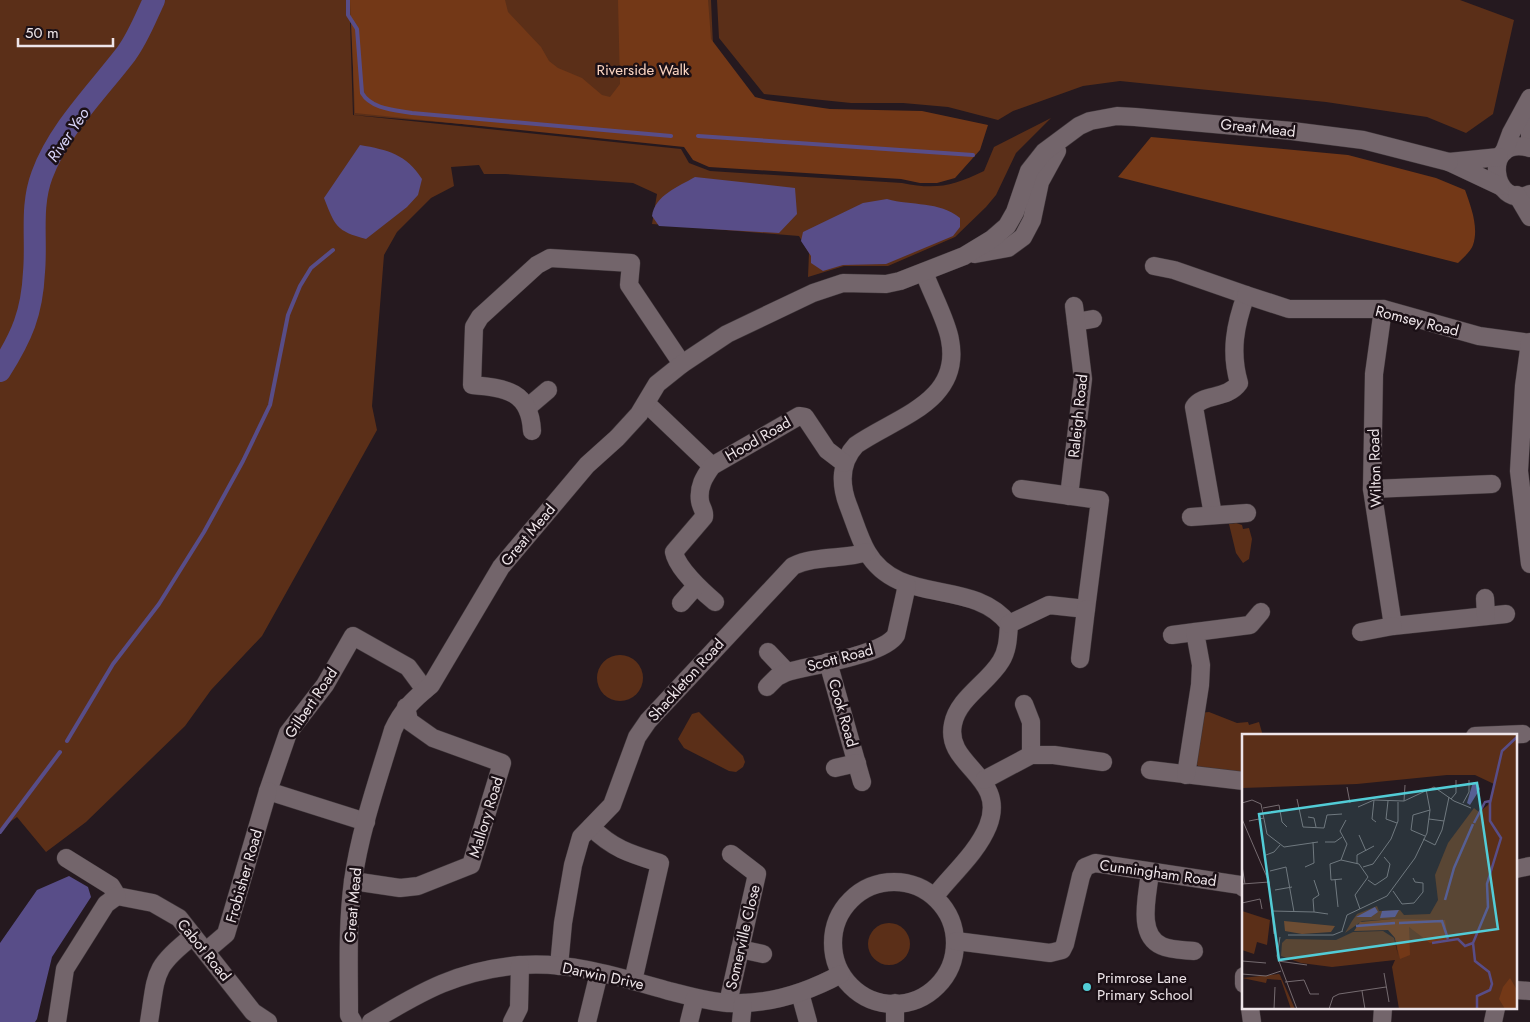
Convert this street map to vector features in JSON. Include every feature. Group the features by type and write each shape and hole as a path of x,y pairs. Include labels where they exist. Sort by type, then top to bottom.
{"street":[{"path":"1530,98 1530,140"},
{"path":"1500,186 1496,166 1530,98"},
{"name":"Great Mead","path":"353,1022 349,1015 349,922 353,881 366,822 393,730 406,707 432,686 501,567 586,465 617,438 646,404 657,384 682,364 751,321 813,293 843,283 886,284 924,272 964,256 1008,248 1023,238 1032,220 1040,182 1050,161 1069,133 1084,124 1102,118 1117,116 1151,118 1292,131 1363,140 1449,162 1500,186 1523,194"},
{"name":"Great Mead","path":"1449,162 1502,155 1521,145 1530,148"},
{"path":"1523,194 1530,217"},
{"path":"532,430 531,415 528,407 509,391 499,387 472,385 474,328 480,317 530,271 550,258 631,263 629,284 682,364"},
{"name":"Romsey Road","path":"1154,266 1175,262 1246,295 1288,309 1383,310 1478,336 1530,342"},
{"path":"924,272 950,339 949,372 943,388 931,400 856,445 848,454 844,463 842,480 847,503 867,552 893,578 907,584 974,599 999,612 1009,624 1007,644 1000,662 959,709 953,722 954,745 959,755 984,780 989,792 991,808 988,824 969,856 935,896"},
{"path":"1213,515 1194,407 1198,401 1233,391 1239,383 1234,368 1233,348 1238,316 1246,295"},
{"name":"Wilton Road","path":"1383,310 1374,374 1372,489 1393,626"},
{"name":"Raleigh Road","path":"1069,496 1083,379 1081,316"},
{"path":"1530,342 1524,386 1519,471 1530,564"},
{"path":"528,407 548,390"},
{"name":"Hood Road","path":"646,404 712,466 799,416 805,418 826,450 844,463"},
{"path":"712,466 703,478 699,492 700,504 705,511 704,517 674,552 676,562 691,576 696,586 714,602"},
{"path":"1372,489 1474,478 1492,484"},
{"path":"1021,489 1100,500 1080,659"},
{"path":"1191,516 1247,513"},
{"name":"Shackleton Road","path":"559,966 563,923 573,865 581,837 612,805 637,737 648,721 786,572 801,562 854,556 867,552"},
{"name":"Scott Road","path":"767,687 777,677 787,672 876,649 892,641 896,635 907,584"},
{"path":"680,603 696,586"},
{"path":"1009,624 1050,605 1086,610"},
{"path":"1361,632 1486,607 1506,614"},
{"path":"1172,635 1250,626 1261,612"},
{"path":"1186,775 1200,685 1201,665 1195,632"},
{"name":"Gilbert Road","path":"268,791 288,733 324,685 353,636 408,667 425,690"},
{"name":"Scott Road","path":"768,652 787,672"},
{"name":"Cook Road","path":"828,662 862,782"},
{"path":"1024,704 1031,722 1031,755"},
{"name":"Mallory Road","path":"353,881 400,888 418,886 471,866 502,763 433,738 410,721 406,707"},
{"path":"1518,734 1523,734"},
{"path":"984,780 1031,755 1054,755 1103,762"},
{"name":"Cook Road","path":"836,768 857,763"},
{"path":"1150,770 1242,781"},
{"path":"268,791 366,822"},
{"name":"Frobisher Road","path":"206,951 226,934 268,791"},
{"path":"591,828 606,842 617,848 660,863 633,981"},
{"name":"Somerville Close","path":"731,854 757,874 740,949 735,1003 741,1022"},
{"path":"62,1021 65,969 106,904 116,896 111,886 66,858"},
{"name":"Cunningham Road","path":"956,941 1050,953 1062,950 1085,867 1095,863 1242,886"},
{"path":"1150,872 1145,920 1152,939 1162,946 1194,951"},
{"path":"894,884 915,887 935,896 945,906 956,941 948,972 938,983 916,998 895,1003 866,996 850,986 841,974 834,957 833,938 837,922 844,907 853,898 874,886 894,884"},
{"name":"Cabot Road","path":"116,896 153,903 179,918 206,951 250,1017 268,1022"},
{"path":"149,1022 157,973 162,963 193,936"},
{"path":"740,949 763,954"},
{"path":"512,1022 519,1008 520,965"},
{"name":"Darwin Drive","path":"375,1021 404,1001 438,984 475,973 520,965 559,966 599,972 695,998 735,1003 766,1002 800,993 841,974"},
{"path":"587,1022 599,972"},
{"path":"800,993 808,1022"},
{"path":"690,1022 695,998"},
{"path":"895,1003 895,1022"}],"green space":[{"path":"0,0 711,0 716,113 558,132 354,115 352,24 350,22 353,115 681,149 689,163 710,171 925,186 944,185 963,180 984,171 994,147 1051,118 1016,153 996,195 955,237 888,266 844,266 808,277 809,253 799,236 652,224 657,194 633,183 484,174 479,165 451,167 454,186 431,198 397,232 384,255 372,406 377,430 262,636 211,690 185,726 86,822 46,852 17,817 0,829"},
{"name":"Riverside Walk","path":"350,0 505,0 508,12 541,47 549,61 558,68 582,78 602,95 610,97 620,84 618,0 708,0 711,39 755,97 830,109 922,111 988,125 980,150 955,178 937,183 920,183 901,179 709,167 693,160 684,147 355,113"},
{"path":"717,0 1460,0 1514,20 1493,114 1466,133 1427,117 1326,102 1120,81 1083,86 1013,111 998,120 948,107 903,103 851,103 764,94 719,38"},
{"path":"1151,137 1348,155 1436,178 1465,190 1475,224 1473,245 1458,263 1118,177"},
{"path":"1236,523 1242,525 1243,529 1249,528 1252,539 1249,559 1243,563 1236,553 1229,524"},
{"path":"620,655 633,659 639,665 643,678 639,691 633,697 620,701 607,697 601,691 597,678 601,665 607,659"},
{"path":"699,712 743,756 745,762 743,767 736,772 729,771 684,748 678,739 692,714"},
{"path":"1209,712 1237,723 1248,722 1249,725 1259,722 1262,734 1242,734 1242,774 1199,768 1195,761 1199,713"},
{"path":"893,923 901,926 907,932 910,944 907,956 901,962 885,965 877,962 871,956 868,940 871,932 877,926"}],"shaded area":[{"path":"360,145 396,154 410,164 422,179 418,195 407,207 366,239 342,230 334,221 324,198"},
{"path":"695,177 795,188 797,214 779,233 659,226 652,216 658,202 668,192"},
{"path":"887,199 943,209 960,218 960,227 953,236 886,264 843,265 823,271 811,263 811,256 801,241 803,232 863,203"},
{"path":"69,876 88,887 91,897 52,957 37,1019 35,1022 0,1022 0,943 37,890"}],"waterway":[{"name":"River Yeo","path":"0,371 20,335 31,300 35,260 36,199 38,187 49,158 68,127 130,48 154,0"},
{"path":"348,0 348,15 357,29 362,93 377,106 412,113 671,136"},
{"path":"698,136 973,155"},
{"path":"67,741 113,664 159,604 204,532 243,461 270,405 288,315 300,286 311,268 333,250"},
{"path":"0,832 60,752"}],"place":[{"name":"Primrose Lane Primary School","path":"1087,987"}]}
